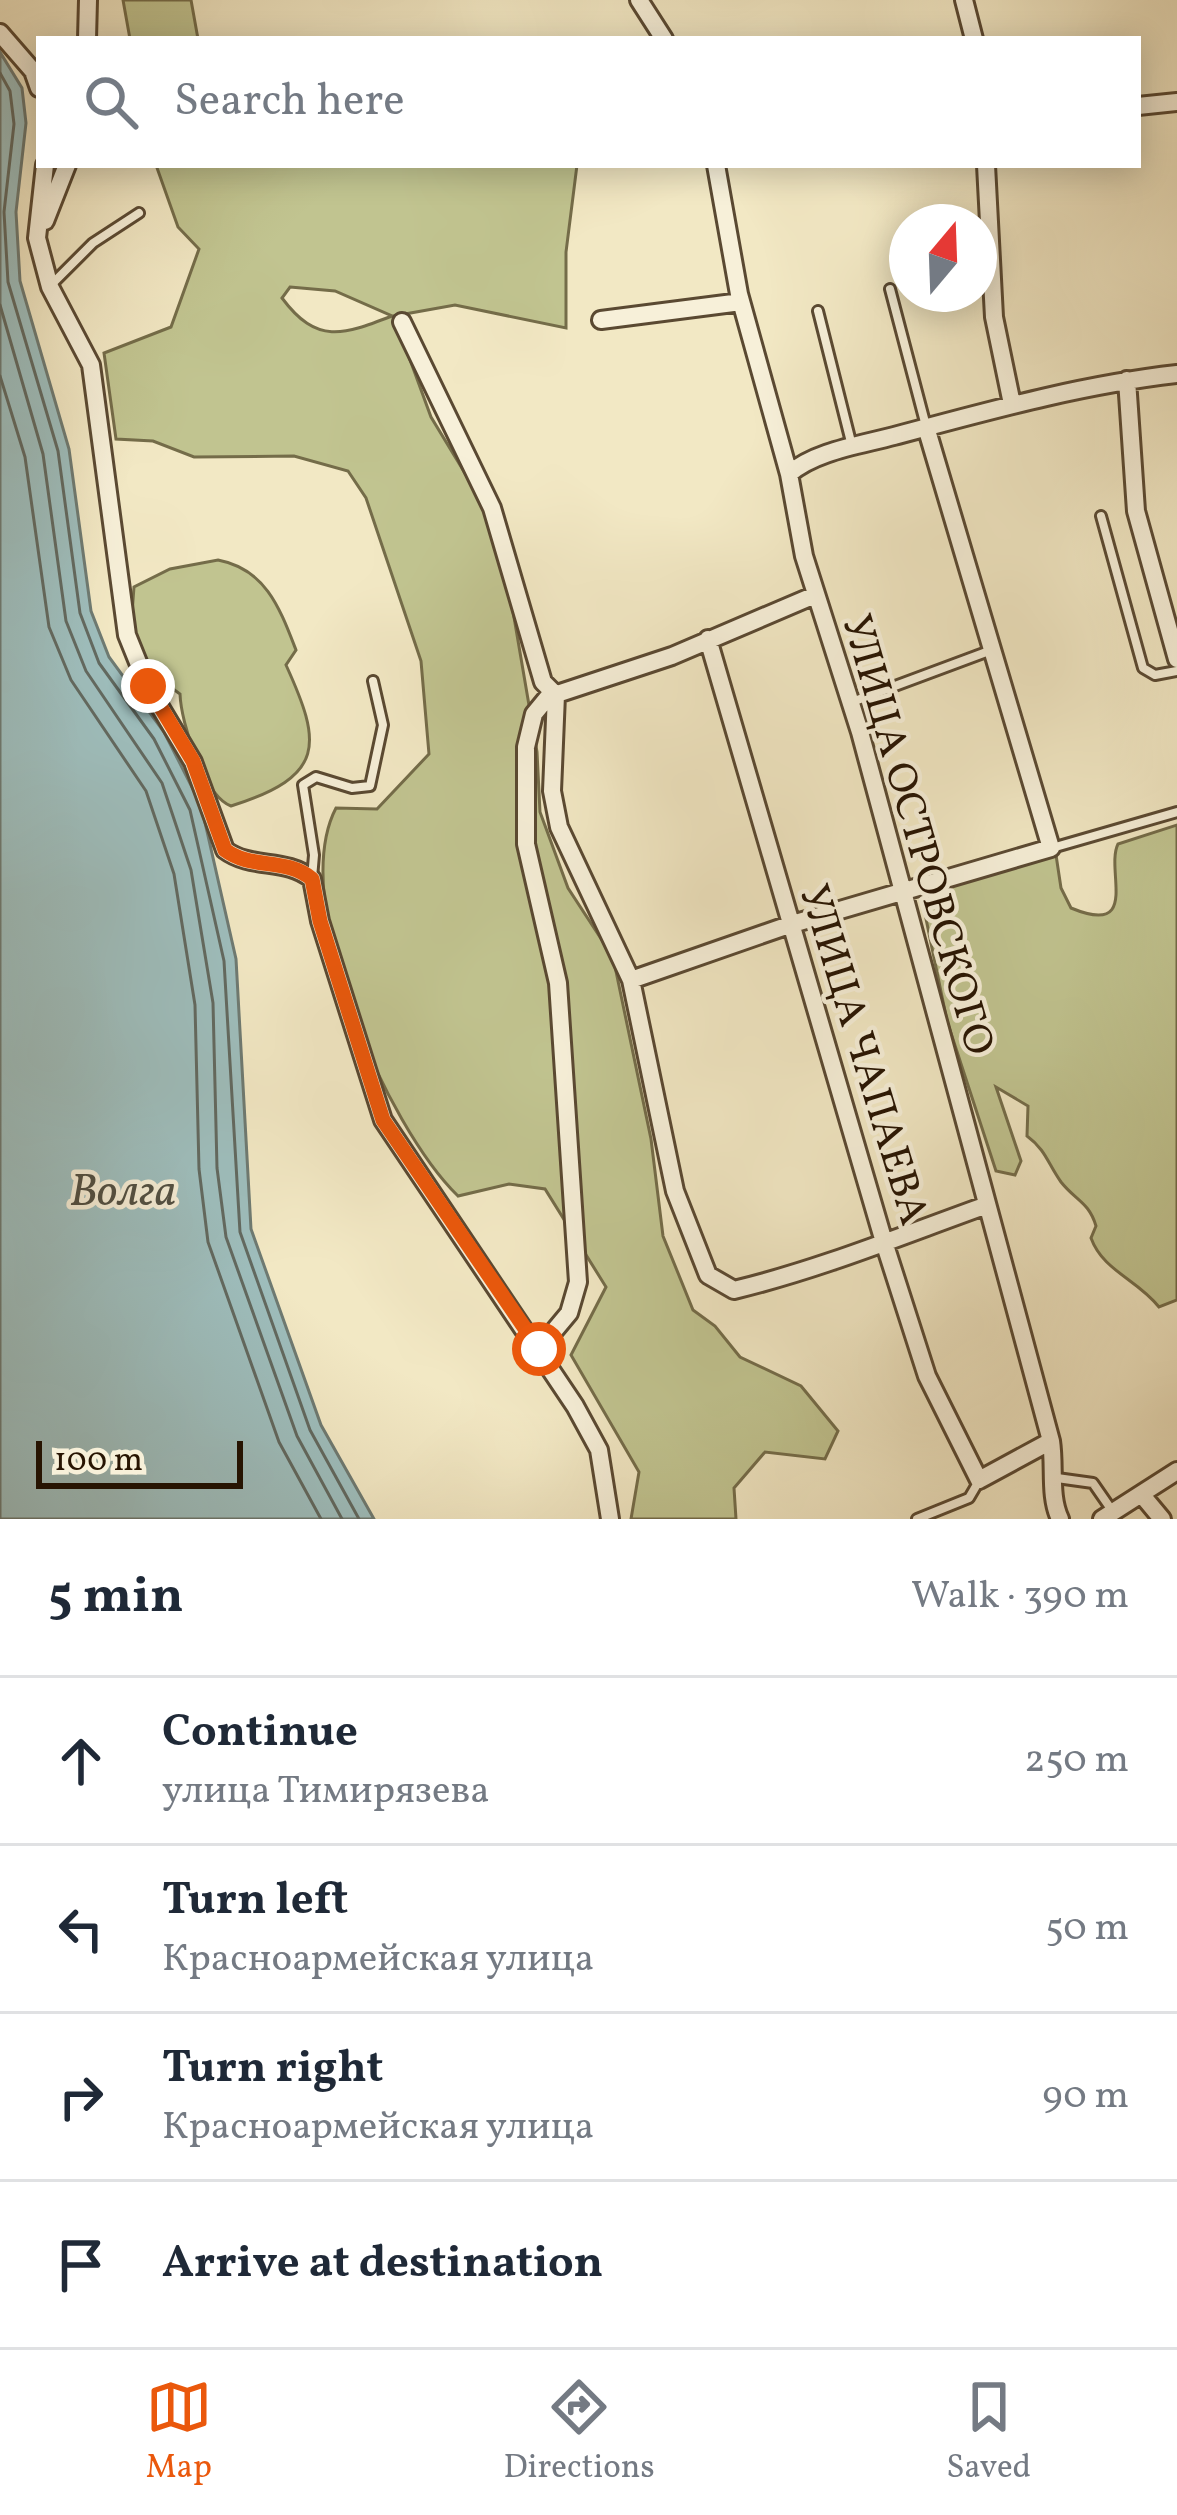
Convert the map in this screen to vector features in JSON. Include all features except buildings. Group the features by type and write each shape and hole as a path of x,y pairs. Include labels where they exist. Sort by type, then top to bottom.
{"street":[{"path":"87,36 88,0"},
{"path":"639,0 662,36"},
{"path":"964,0 973,36"},
{"path":"0,33 36,80"},
{"path":"1141,106 1177,102"},
{"path":"45,168 37,238 50,286 91,365 122,614 134,657 193,761 225,850 250,862 286,865 312,879 320,921 383,1120 539,1349 599,1450 610,1519"},
{"path":"37,238 66,168"},
{"name":"УЛИЦА ОСТРОВСКОГО","path":"717,168 741,302 789,475 815,595 850,702 1051,1441 1057,1478 1053,1498 1060,1519"},
{"path":"986,168 994,317 1012,404"},
{"path":"601,320 741,302"},
{"path":"402,322 483,487 543,682 556,695 552,791 559,827 631,980 675,1191 708,1275 734,1290 987,1205"},
{"path":"789,475 805,463 852,448 1012,404 1177,374"},
{"path":"1127,380 1136,511 1177,659"},
{"path":"631,980 789,925 1051,848 926,428"},
{"path":"539,1349 569,1313 578,1282 558,982 526,844 529,728 541,701 815,595"},
{"name":"УЛИЦА ЧАПАЕВА","path":"709,639 789,925 927,1376 979,1480"},
{"path":"979,1480 1051,1441"},
{"path":"1107,1515 1177,1471"},
{"path":"1142,1495 1162,1519"}],"lane":[{"path":"50,286 93,242 140,212"},
{"path":"818,311 852,448"},
{"path":"896,312 926,428"},
{"path":"1101,516 1143,668 1155,674 1177,670"},
{"path":"850,702 992,650"},
{"path":"312,879 314,854 303,785 316,777 352,788 370,786 383,742 373,681"},
{"path":"1051,848 1177,812"},
{"path":"1057,1478 1093,1484 1107,1515"},
{"path":"917,1519 970,1498 979,1480"}],"green space":[{"path":"123,0 191,0 197,36 129,36"},
{"path":"157,168 577,168 566,252 566,328 455,305 394,316 431,417 480,498 508,582 537,752 540,812 568,888 613,957 651,1139 663,1236 693,1310 715,1326 740,1357 801,1386 838,1431 825,1459 765,1452 734,1488 736,1519 631,1519 639,1472 571,1355 606,1287 545,1189 509,1184 458,1196 430,1163 375,1068 334,954 324,899 324,849 336,808 377,809 429,754 421,661 366,498 348,471 294,456 194,457 153,441 116,439 104,353 171,327 199,249 178,227","holes":["290,287 335,291 392,316 332,332 307,323 282,298"]},
{"path":"218,560 248,572 277,606 296,650 286,665 309,736 308,754 300,769 262,795 231,806 203,774 189,740 180,694 150,672 131,627 134,587 170,569"},
{"path":"1177,825 1177,1300 1159,1307 1096,1249 1091,1238 1096,1226 1090,1212 1027,1136 1028,1106 996,1087 1021,1161 1015,1175 996,1171 947,1021 924,909 926,898 941,887 1056,855 1061,888 1071,908 1106,914 1116,897 1118,844"}],"water":[{"name":"Волга","path":"0,52 22,88 26,123 16,212 20,281 69,449 91,611 109,657 164,732 201,805 236,959 251,1229 321,1425 374,1519 0,1519"}],"route":[{"path":"148,686 193,761 225,850 250,862 286,865 312,879 374,1102 451,1225 539,1349"}]}
